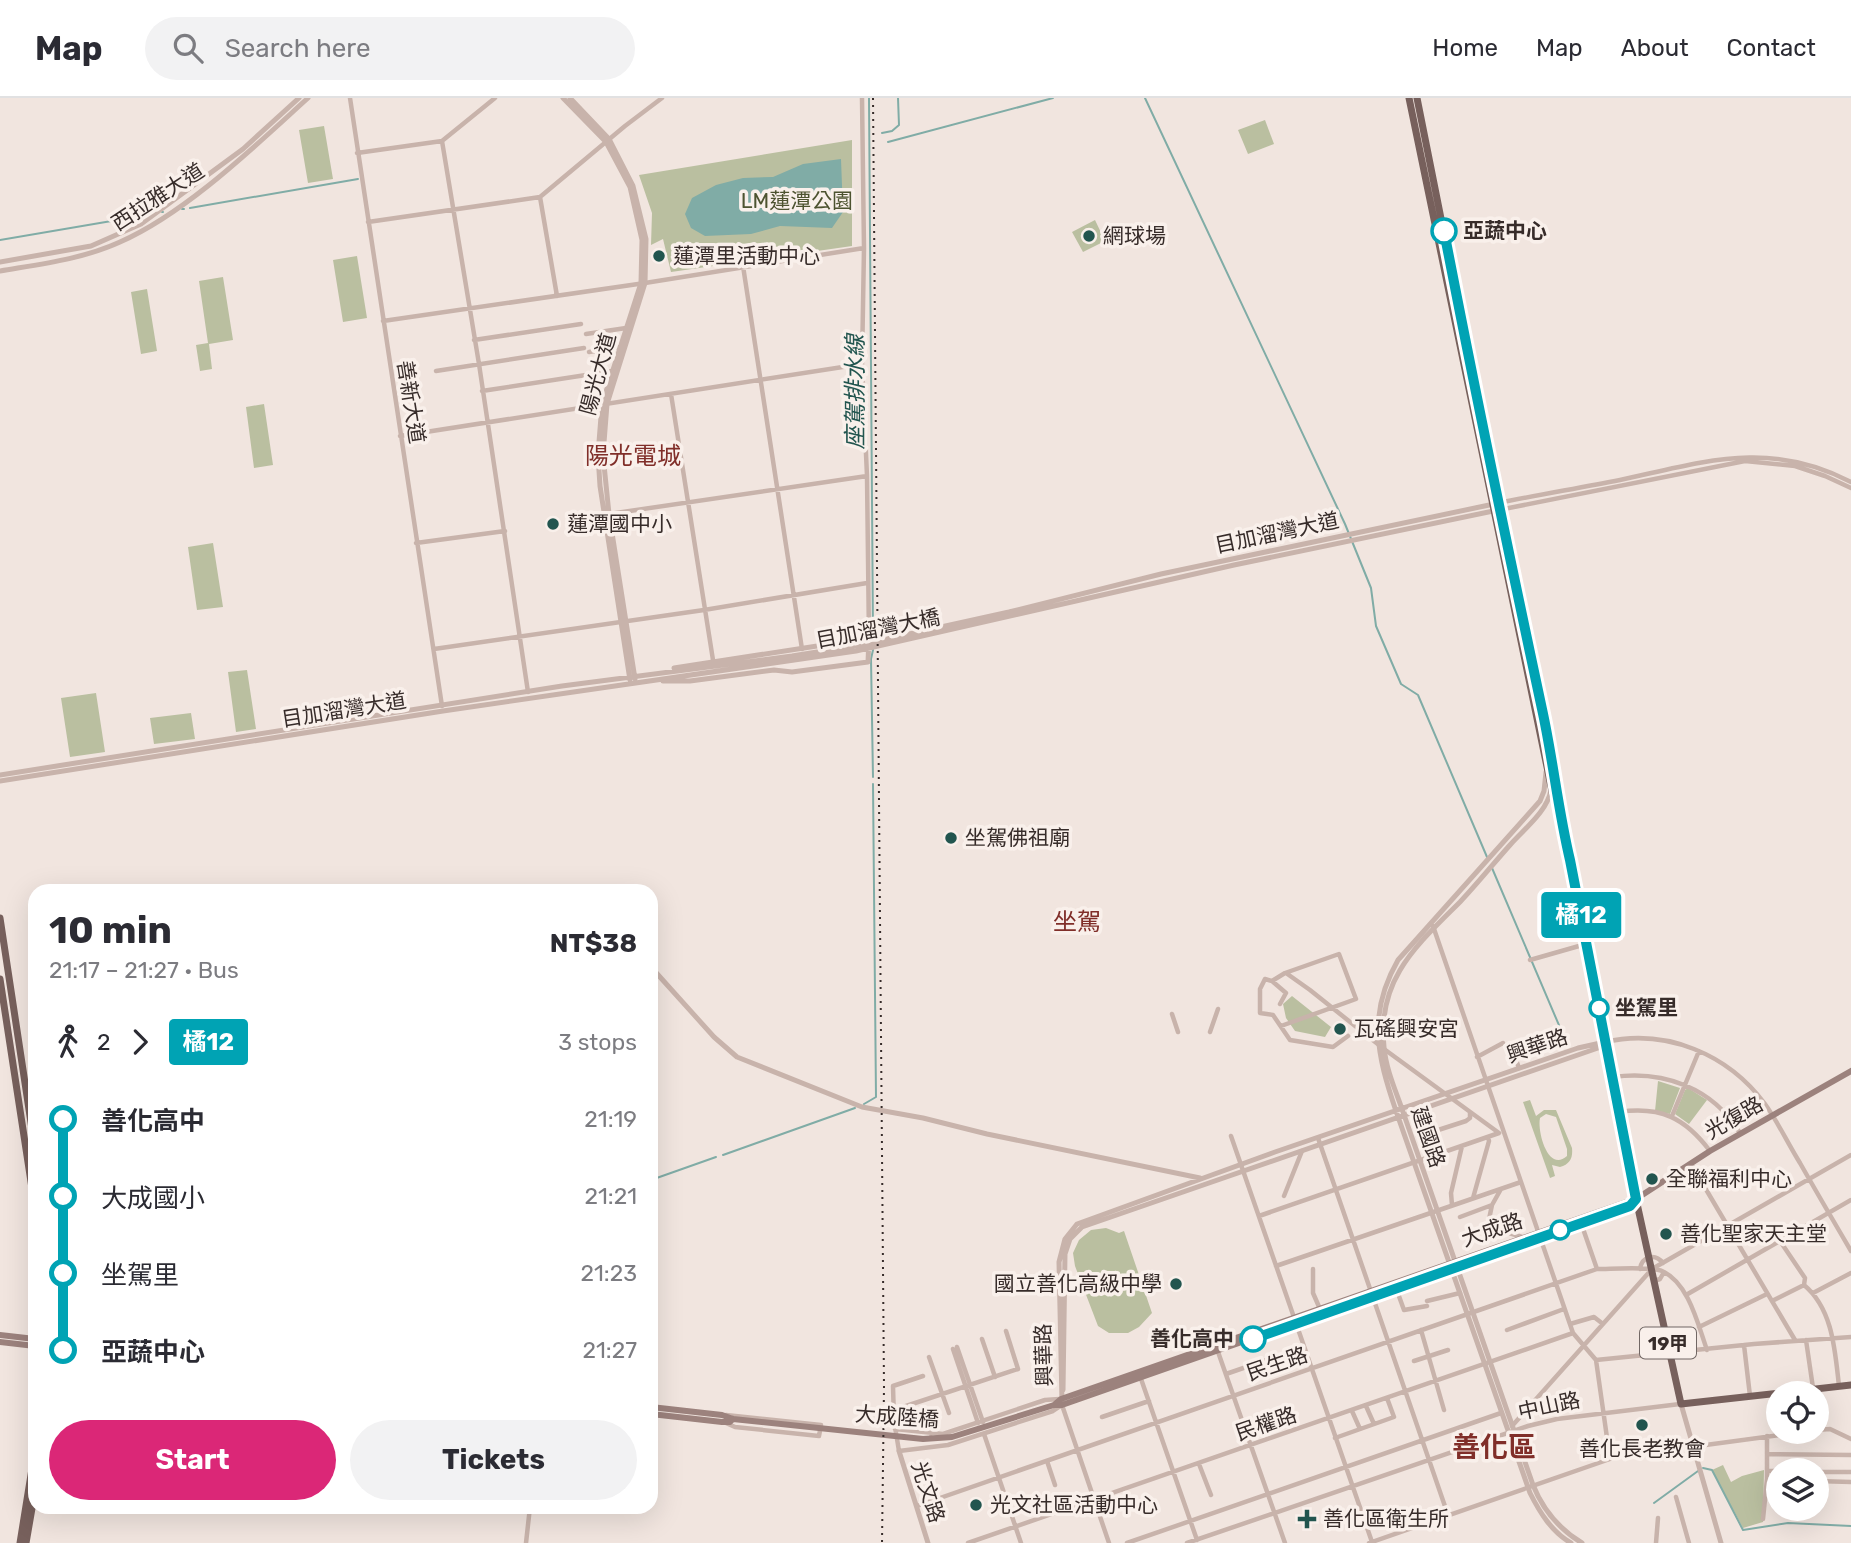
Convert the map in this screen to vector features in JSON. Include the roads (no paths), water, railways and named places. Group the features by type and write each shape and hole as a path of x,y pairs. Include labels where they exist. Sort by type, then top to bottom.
{"main road":[{"name":"19甲","path":"1409,98 1570,860 1636,1199 1681,1404"},
{"name":"19甲","path":"1417,98 1496,507"},
{"name":"19甲","path":"1550,767 1551,791 1558,810"},
{"path":"0,918 28,1103"},
{"path":"0,979 28,1162"},
{"name":"光復路","path":"1636,1199 1740,1133 1851,1071"},
{"name":"大成路","path":"1054,1405 1636,1199"},
{"name":"大成路","path":"1294,1321 1320,1309 1396,1288 1523,1237 1539,1235"},
{"path":"0,1335 28,1338"},
{"path":"0,1342 28,1345"},
{"name":"中山路","path":"1829,1387 1851,1385"},
{"name":"中山路","path":"1681,1404 1766,1394"},
{"name":"大成陸橋","path":"722,1418 937,1440 1054,1405"},
{"path":"658,1408 722,1418"},
{"path":"658,1414 722,1418"},
{"path":"20,1543 28,1493"},
{"path":"26,1543 31,1514"}],"street":[{"name":"西拉雅大道","path":"0,271 96,251 149,228 299,98"},
{"name":"西拉雅大道","path":"0,262 78,249 106,241 141,224 237,162 309,98"},
{"name":"善新大道","path":"350,98 443,708"},
{"path":"358,153 442,141 495,98"},
{"name":"陽光大道","path":"563,98 608,140"},
{"name":"陽光大道","path":"570,98 608,140 633,186 646,239 643,283 605,404"},
{"path":"368,222 540,197 662,98"},
{"path":"646,677 690,681 868,662 867,475 862,364 862,98"},
{"path":"442,141 479,364 528,692"},
{"path":"540,197 557,296"},
{"path":"383,321 864,248"},
{"path":"743,267 802,649"},
{"name":"陽光大道","path":"633,679 607,514 603,455 605,404 612,371 643,283"},
{"path":"474,340 581,324"},
{"path":"586,334 626,328"},
{"path":"436,371 539,355 620,347"},
{"path":"400,436 862,364"},
{"path":"482,391 612,371"},
{"path":"671,394 713,660"},
{"path":"1496,507 1743,456 1798,461 1851,482"},
{"path":"1496,507 1745,461 1774,462 1805,469 1851,488"},
{"path":"607,514 867,475"},
{"name":"目加溜灣大道","path":"1064,602 1496,507"},
{"path":"416,543 505,531"},
{"path":"434,649 704,610 867,583"},
{"name":"目加溜灣大橋","path":"694,671 793,661 893,644 1064,602"},
{"path":"646,677 713,660 869,638"},
{"name":"目加溜灣大道","path":"2,778 694,671"},
{"name":"目加溜灣大道","path":"443,708 528,692 633,679"},
{"name":"建國路","path":"1487,866 1489,858 1540,800 1550,767"},
{"name":"建國路","path":"1551,791 1546,805 1403,952 1386,983 1378,1013 1378,1044 1384,1075 1435,1211 1530,1486 1542,1515 1571,1543"},
{"path":"1231,1136 1371,1543 1610,1459 1596,1360 1573,1333 1501,1132 1487,1083 1470,1041 1432,925"},
{"name":"建國路","path":"1400,1113 1384,1049 1383,1015 1392,984 1409,954 1432,925"},
{"path":"1530,960 1586,944"},
{"path":"1272,981 1285,973 1339,954 1356,999 1281,1026"},
{"path":"1285,973 1384,1049 1501,1132"},
{"path":"658,975 714,1037 737,1057 872,1111 923,1118 1200,1178"},
{"path":"1280,1004 1286,993 1272,981 1265,979 1260,989 1259,1013 1273,1015 1290,1040 1333,1047 1348,1036"},
{"path":"1210,1032 1218,1009"},
{"path":"1172,1014 1178,1032"},
{"path":"1605,1042 1628,1038 1653,1039 1699,1051 1718,1060 1740,1076 1772,1116 1851,1251"},
{"name":"興華路","path":"1487,1083 1519,1068 1596,1042 1605,1042"},
{"name":"興華路","path":"1062,1402 1065,1381 1065,1254 1073,1236 1090,1222 1318,1140 1598,1048 1605,1042"},
{"path":"1478,1057 1503,1043"},
{"path":"1511,1046 1519,1068"},
{"path":"1672,1116 1699,1051"},
{"path":"1613,1077 1647,1075 1685,1084 1714,1102 1740,1133"},
{"path":"1619,1112 1643,1110 1672,1116 1686,1124 1710,1151"},
{"path":"1437,1154 1430,1136 1432,1132 1466,1121 1470,1112"},
{"path":"1259,1216 1501,1132"},
{"path":"1473,1198 1488,1137"},
{"path":"1318,1140 1448,1516"},
{"name":"興華路","path":"1062,1402 1059,1262 1067,1234 1085,1220 1200,1178 1303,1148 1318,1140"},
{"path":"1452,1205 1451,1193 1462,1146"},
{"path":"1284,1196 1303,1148"},
{"path":"1511,1430 1652,1269 1851,1154"},
{"path":"1691,1164 1794,1340"},
{"path":"1276,1266 1521,1182"},
{"path":"1501,1189 1492,1205 1488,1224 1490,1227 1523,1237"},
{"path":"1686,1295 1851,1200"},
{"path":"1460,1217 1492,1205"},
{"path":"1580,1220 1597,1269"},
{"path":"1780,1241 1805,1278 1804,1285"},
{"path":"1640,1269 1642,1261 1649,1257 1658,1258 1663,1263"},
{"name":"建國路","path":"1454,1265 1460,1293 1470,1313"},
{"path":"1313,1269 1313,1293 1320,1309"},
{"name":"民生路","path":"917,1506 1597,1269 1652,1269"},
{"path":"1652,1269 1664,1272 1686,1295 1707,1350"},
{"path":"1654,1281 1660,1279 1664,1272"},
{"path":"1813,1293 1851,1273"},
{"path":"1804,1285 1813,1293 1833,1338 1839,1386"},
{"path":"1772,1301 1804,1285"},
{"path":"1396,1288 1404,1310 1460,1293"},
{"path":"1699,1326 1767,1294"},
{"path":"1507,1330 1564,1309"},
{"path":"1570,1324 1594,1317 1603,1324"},
{"path":"1421,1330 1444,1410"},
{"path":"894,1410 1018,1369 1006,1331"},
{"name":"民權路","path":"968,1543 1573,1333"},
{"path":"1596,1360 1794,1340 1851,1337"},
{"path":"982,1339 995,1377"},
{"path":"1806,1340 1812,1381"},
{"path":"1744,1345 1750,1396"},
{"path":"955,1348 980,1422"},
{"path":"1217,1348 1285,1543"},
{"path":"1414,1361 1448,1350"},
{"path":"1226,1374 1281,1355"},
{"path":"929,1357 949,1413"},
{"name":"建國路","path":"1487,1363 1501,1413 1511,1430"},
{"path":"1139,1375 1196,1540"},
{"path":"899,1451 893,1386 923,1376"},
{"path":"1335,1438 1394,1416 1387,1398"},
{"name":"大成路","path":"895,1429 931,1434 949,1432 1045,1400 1062,1402"},
{"path":"1102,1417 1149,1401"},
{"path":"1062,1402 1110,1543"},
{"name":"大成路","path":"899,1451 942,1446 984,1434 1053,1411 1062,1402"},
{"path":"1681,1404 1721,1543"},
{"name":"中山路","path":"1187,1543 1511,1430 1557,1419 1681,1404"},
{"path":"1366,1406 1374,1424"},
{"path":"1352,1411 1360,1429"},
{"path":"923,1413 931,1434"},
{"path":"1128,1543 1501,1413"},
{"path":"722,1418 821,1425 819,1436 734,1427 722,1418"},
{"path":"1829,1429 1851,1439"},
{"path":"984,1434 1021,1543"},
{"path":"1661,1451 1766,1436"},
{"path":"1767,1444 1767,1458"},
{"name":"光文路","path":"899,1451 928,1543"},
{"path":"1767,1454 1851,1455"},
{"path":"1047,1461 1055,1485"},
{"path":"1199,1464 1211,1495"},
{"path":"1829,1472 1851,1472"},
{"path":"1829,1481 1851,1482"},
{"name":"建國路","path":"1530,1486 1557,1524 1582,1543"},
{"path":"1763,1519 1766,1489"},
{"path":"1676,1497 1689,1543"},
{"path":"526,1543 529,1514"},
{"path":"1656,1543 1658,1518"}],"water":[{"path":"841,159 843,212 832,228 780,226 751,234 705,236 691,228 685,214 692,198 716,185 743,178 773,177 803,164"}],"waterway":[{"name":"座駕排水線","path":"869,98 873,636"},
{"path":"882,133 892,131 899,125 898,98"},
{"name":"座駕排水線","path":"888,142 1053,98"},
{"path":"1145,98 1345,524 1371,588 1376,626 1401,684 1418,695 1487,857"},
{"path":"190,208 358,179"},
{"path":"0,240 135,217"},
{"path":"873,650 873,777"},
{"path":"864,1104 876,1097 873,784"},
{"path":"1492,868 1567,1044"},
{"path":"723,1155 855,1108"},
{"path":"658,1178 716,1157"},
{"path":"1703,1468 1712,1470 1743,1530 1788,1523 1851,1526"},
{"path":"1654,1503 1698,1471"}],"railway":[{"path":"873,98 884,1387 882,1543"}],"place":[{"name":"亞蔬中心","path":"1444,231"},
{"name":"網球場","path":"1089,236"},
{"name":"蓮潭里活動中心","path":"659,256"},
{"name":"蓮潭國中小","path":"553,524"},
{"name":"坐駕佛祖廟","path":"951,838"},
{"name":"坐駕里","path":"1599,1008"},
{"name":"瓦磘興安宮","path":"1340,1029"},
{"name":"全聯福利中心","path":"1652,1179"},
{"name":"善化聖家天主堂","path":"1666,1234"},
{"name":"國立善化高級中學","path":"1176,1284"},
{"name":"善化高中","path":"1253,1339"},
{"name":"善化長老教會","path":"1642,1425"},
{"name":"光文社區活動中心","path":"976,1505"},
{"name":"善化區衛生所","path":"1307,1519"}],"district":[{"name":"陽光電城","path":"633,456"},
{"name":"坐駕","path":"1077,922"},
{"name":"善化區","path":"1494,1447"}],"park label":[{"name":"LM蓮潭公園","path":"797,201"}]}
